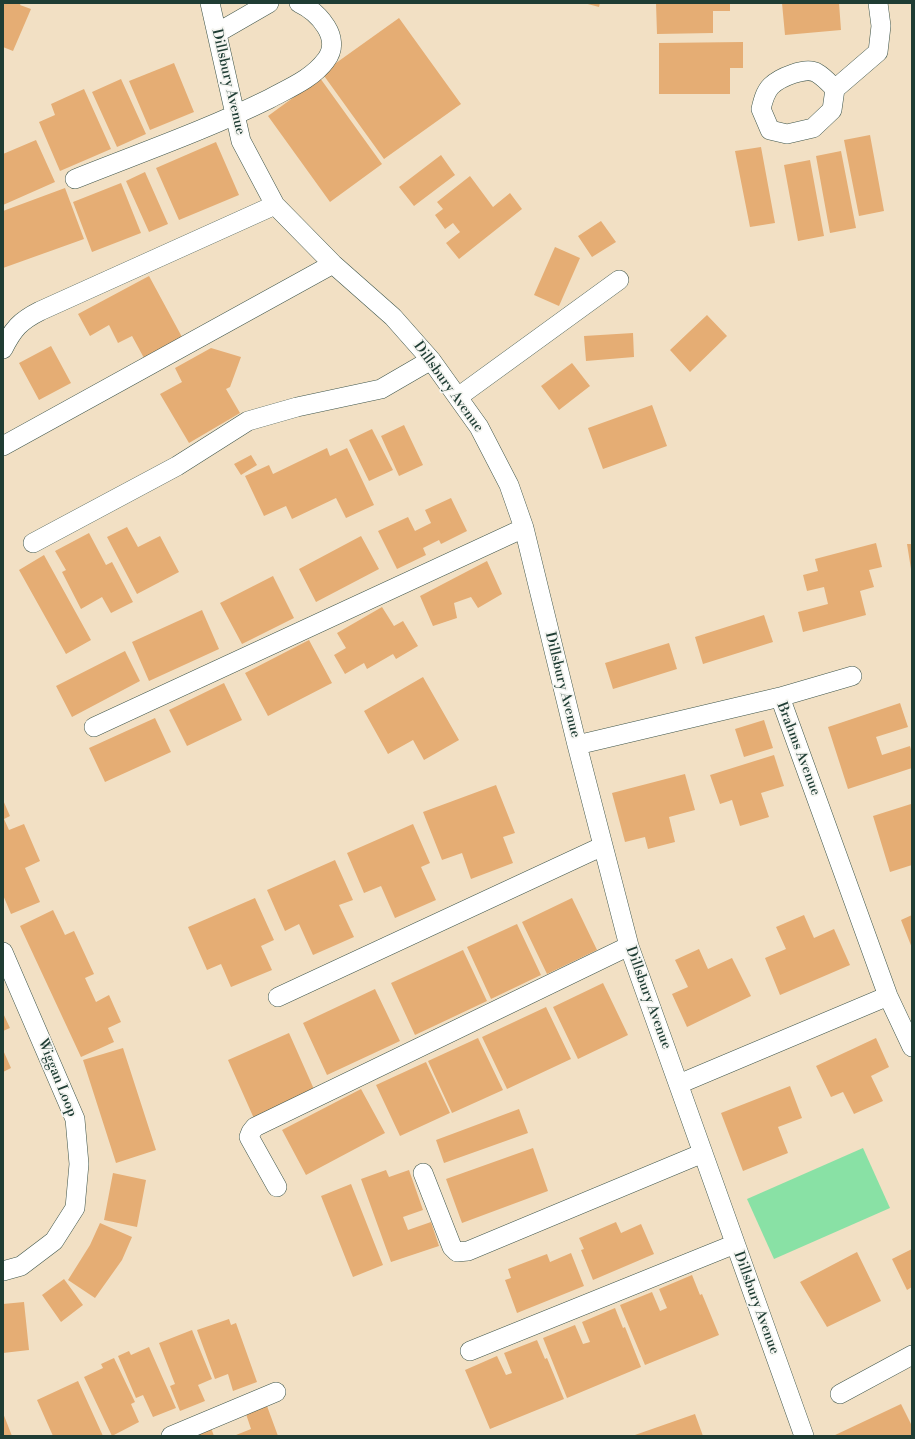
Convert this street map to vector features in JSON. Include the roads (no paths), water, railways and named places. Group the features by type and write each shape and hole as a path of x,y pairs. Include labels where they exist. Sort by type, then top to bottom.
{"street":[{"name":"Dillsbury Avenue","path":"210,3 241,142 275,205 333,264 393,317 431,360 479,427 509,485 524,528 576,745 629,946 804,1436"},
{"path":"217,33 269,3"},
{"path":"75,179 235,116 299,84 326,60 332,50 331,37 327,27 308,7 298,3"},
{"path":"836,89 878,52 881,26 878,3"},
{"path":"3,349 10,334 25,319 40,311 275,205"},
{"path":"3,446 333,264"},
{"path":"458,397 619,280"},
{"path":"33,543 178,466 248,421 297,407 381,389 431,360"},
{"path":"94,727 524,528"},
{"path":"780,697 852,676"},
{"name":"Brahms Avenue","path":"576,745 780,697 888,996 912,1047"},
{"path":"278,997 603,846"},
{"path":"277,1188 249,1137 255,1127 629,946"},
{"name":"Wiggan Loop","path":"3,952 75,1119 79,1164 75,1208 54,1241 21,1266 3,1271"},
{"path":"679,1084 888,996"},
{"path":"423,1173 452,1247 457,1252 475,1248 703,1153"},
{"path":"470,1351 735,1244"},
{"path":"840,1394 912,1354"},
{"path":"171,1436 276,1392"}]}
